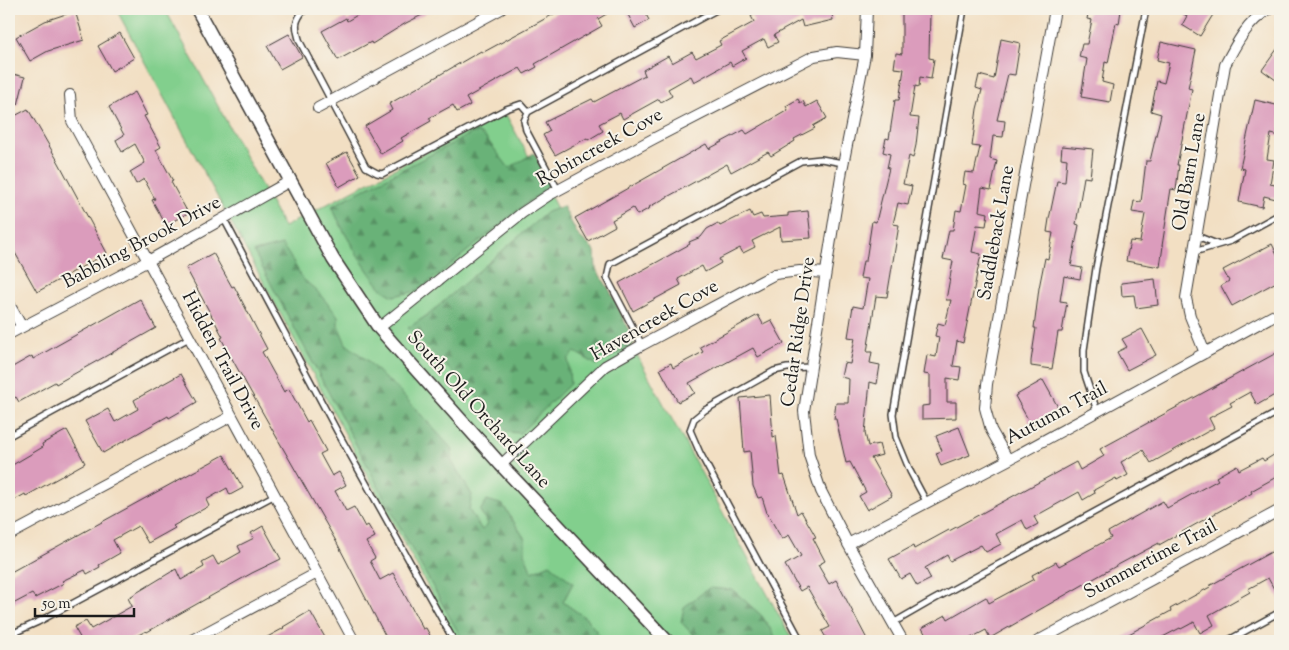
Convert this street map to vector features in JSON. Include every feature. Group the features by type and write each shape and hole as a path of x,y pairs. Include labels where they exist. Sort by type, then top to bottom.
{"street":[{"name":"South Old Orchard Lane","path":"197,9 333,259 380,328 501,465 667,641"},
{"path":"318,108 501,9"},
{"name":"Cedar Ridge Drive","path":"868,9 865,55 843,163 804,412 809,455 821,491 848,544 903,641"},
{"name":"Saddleback Lane","path":"1008,460 991,430 986,408 987,384 1055,9"},
{"name":"Old Barn Lane","path":"1205,353 1190,316 1186,298 1225,65 1237,41 1260,14 1269,9"},
{"name":"Robincreek Cove","path":"380,328 522,213 558,190 652,138 814,56 837,52 865,55"},
{"name":"Hidden Trail Drive","path":"70,95 72,121 354,641"},
{"name":"Babbling Brook Drive","path":"9,334 148,261 290,181"},
{"name":"Havencreek Cove","path":"501,465 605,366 774,274 800,271 825,273"},
{"path":"9,304 22,327"},
{"name":"Autumn Trail","path":"848,544 1008,460 1280,312"},
{"path":"9,535 232,416"},
{"name":"Summertime Trail","path":"1038,641 1280,510"},
{"path":"190,641 317,573"}],"lane":[{"path":"305,9 298,16 295,28 300,42 366,167 377,173 382,174 506,109 520,104 528,112"},
{"path":"558,190 526,130 524,121 528,112 718,9"},
{"path":"927,503 910,471 896,437 894,414 964,9"},
{"path":"1097,411 1084,372 1084,350 1098,259 1146,9"},
{"path":"642,345 607,278 610,264 801,161 820,159 843,163"},
{"path":"1194,252 1231,241 1280,214"},
{"path":"224,219 337,431 454,641"},
{"path":"1197,236 1220,245"},
{"path":"9,436 190,338"},
{"path":"801,641 700,453 690,430 694,419 705,410 774,371 786,368 810,367"},
{"path":"893,624 933,600 1280,411"},
{"path":"9,635 38,622 275,495"},
{"path":"1228,641 1280,612"}],"green space":[{"path":"116,9 165,9 284,227 504,111 793,641 457,641"},
{"path":"476,131 486,138 509,168 534,153 553,188 533,198 418,291 393,296 383,290 369,273 347,238 332,206"},
{"path":"563,206 578,235 595,251 596,269 609,289 635,343 597,365 575,352 568,359 570,384 520,433 507,432 486,406 408,328 429,314 547,212"},
{"path":"282,245 303,279 317,291 338,316 338,325 346,344 394,385 453,450 451,460 472,495 469,510 482,530 488,524 480,511 487,500 503,505 525,539 525,555 532,572 550,564 573,583 563,602 587,619 604,641 463,641 410,546 254,252"},
{"path":"709,588 733,590 762,616 778,641 699,641 681,622 684,607"}],"building":[{"path":"376,9 434,9 406,23 372,44 371,42 338,60 322,31 346,18 347,21 366,10 368,14"},
{"path":"563,9 615,9 598,19 602,26 535,64 537,67 524,74 520,68 466,98 470,105 457,112 453,105 429,118 431,121 401,138 403,141 381,154 365,126 392,110 389,104 481,51 482,53"},
{"path":"625,9 643,9 649,20 635,28"},
{"path":"765,9 831,9 833,20 803,27 801,20 774,35 778,42 768,47 764,39 742,51 746,58 732,66 730,62 694,82 691,76 668,89 672,96 661,102 659,99 623,119 620,113 599,124 603,131 555,155 543,135 550,131 545,122 592,99 594,102 645,75 643,70 668,56 672,63 692,52 696,58 721,45 719,41 754,22 751,16"},
{"path":"1089,9 1121,10 1119,24 1116,23 1108,63 1105,62 1102,82 1113,85 1110,102 1081,97 1087,59 1079,57 1082,44 1087,44 1092,20 1087,19"},
{"path":"1175,9 1207,9 1214,13 1200,36 1182,25 1187,16"},
{"path":"75,11 84,40 48,51 30,61 16,37 45,21"},
{"path":"902,11 930,12 929,58 934,59 931,79 920,77 919,87 915,86 910,117 919,118 916,145 913,158 909,156 903,184 912,186 908,205 898,203 893,224 899,225 887,297 876,296 867,352 872,352 870,363 880,365 877,384 870,382 865,433 868,446 879,444 882,455 871,458 892,496 867,510 859,496 866,492 850,462 846,463 836,419 834,419 836,403 848,403 849,379 841,377 844,363 850,364 855,338 848,337 853,306 863,308 868,279 860,278 863,261 866,261 872,221 876,222 889,168 887,168 890,154 883,152 886,138 889,139 895,100 899,100 904,69 894,68 896,53 902,54"},
{"path":"120,33 134,58 112,71 98,46"},
{"path":"289,34 302,57 280,69 267,46"},
{"path":"1001,39 1020,43 1015,75 1008,74 997,120 1005,121 1003,137 993,136 990,159 997,161 991,190 982,188 979,211 988,213 986,226 977,225 972,252 981,254 963,343 957,341 953,366 961,367 959,380 947,378 947,402 956,402 956,418 922,419 922,406 930,405 930,375 924,374 927,355 936,357 939,337 935,336 938,323 945,325 951,300 946,300 953,261 943,259 949,230 953,230 956,210 961,211 966,185 963,184 965,172 974,173 980,147 972,146 977,109 982,90 976,88 979,75 994,79"},
{"path":"1161,42 1196,50 1188,88 1192,89 1177,165 1179,165 1176,190 1171,189 1160,267 1126,261 1130,241 1140,242 1145,214 1132,212 1134,201 1141,202 1146,161 1150,161 1161,114 1151,111 1157,81 1164,83 1169,63 1157,60"},
{"path":"1280,45 1280,83 1262,70"},
{"path":"9,73 25,77 18,105 9,102"},
{"path":"135,92 147,115 144,116 161,147 156,150 188,213 166,225 152,200 155,199 144,179 136,184 130,172 145,163 135,144 122,152 116,140 124,135 109,107"},
{"path":"798,99 800,103 803,101 806,107 817,101 827,118 813,126 815,128 794,139 795,141 771,156 768,152 731,172 727,164 637,215 633,208 612,220 615,226 588,241 575,218 706,144 709,149 744,130 747,134 788,110 786,106"},
{"path":"1255,100 1280,106 1280,136 1271,134 1267,159 1274,160 1270,184 1280,186 1280,200 1264,196 1262,207 1239,202 1245,169 1240,168"},
{"path":"28,109 107,253 37,292 9,242 9,119"},
{"path":"1062,146 1093,149 1090,178 1084,177 1076,224 1079,225 1071,266 1082,268 1080,279 1064,276 1060,301 1067,302 1062,332 1058,332 1052,369 1031,366 1031,361 1039,288 1045,258 1048,259 1053,233 1047,232 1049,219 1057,181 1065,182 1067,159 1061,158"},
{"path":"347,152 360,175 339,187 326,163"},
{"path":"750,211 753,217 761,214 763,218 788,216 788,213 808,211 811,238 781,240 780,227 752,241 755,247 743,253 740,248 719,259 721,263 705,272 702,266 678,279 681,285 633,311 619,283 690,244 689,242 701,237 707,229 718,223 720,226"},
{"path":"1272,244 1280,260 1280,280 1232,306 1221,286 1229,281 1223,270"},
{"path":"213,253 232,287 234,286 267,349 262,352 284,392 289,389 326,451 320,454 332,476 339,472 346,485 335,491 346,511 354,507 365,527 368,525 375,537 366,542 375,558 370,561 380,580 393,573 423,629 426,628 433,641 388,641 337,543 236,366 221,338 223,337 186,268"},
{"path":"1155,279 1158,305 1136,308 1134,295 1122,296 1121,283"},
{"path":"140,299 156,328 56,384 55,382 19,402 16,397 9,401 9,369 32,356 33,359"},
{"path":"758,315 763,324 771,320 784,343 758,357 753,348 689,383 695,393 678,402 660,369 671,363 673,368 703,352 700,347"},
{"path":"1142,329 1156,355 1127,370 1117,352 1127,347 1122,339"},
{"path":"1280,351 1280,392 1257,405 1250,392 1230,403 1232,406 1209,418 1214,428 1151,463 1143,450 1121,462 1128,475 1117,481 1116,478 1094,490 1095,493 1083,500 1079,492 1034,517 1038,524 1027,530 1022,520 996,534 1001,544 986,552 981,545 950,561 947,555 925,568 931,579 917,586 910,574 901,579 889,559 913,546 914,549 949,531 1076,462 1080,470 1104,456 1100,449"},
{"path":"181,374 197,402 169,418 168,416 103,453 85,421 108,409 115,422 138,409 134,400"},
{"path":"1043,380 1059,409 1031,425 1015,396"},
{"path":"770,395 773,437 776,436 781,476 784,475 797,514 801,511 816,537 813,538 825,561 818,565 829,584 836,580 868,641 828,641 822,631 830,627 807,587 800,591 785,565 801,556 789,535 782,539 767,513 762,497 758,498 753,486 750,451 744,452 740,398"},
{"path":"959,427 970,455 941,466 936,453 942,451 936,436"},
{"path":"67,430 85,463 26,496 25,494 9,503 9,467 43,447 42,444"},
{"path":"1280,451 1280,475 1251,491 1252,493 1159,545 1159,543 1116,566 990,638 986,630 965,641 929,641 922,628 946,615 948,619 986,597 989,603 1034,579 1032,575 1056,562 1059,566 1111,538 1108,532 1163,501 1167,508 1218,480 1216,477 1237,465 1239,470 1262,458 1264,461"},
{"path":"224,455 243,488 230,495 227,488 206,500 209,506 173,526 175,528 148,543 138,526 113,540 120,553 99,565 100,567 87,574 85,570 62,581 64,583 35,598 32,594 9,606 9,573"},
{"path":"263,526 281,559 127,641 82,641 74,627 86,621 91,629 132,606 128,598 176,569 181,580 204,567 202,562 213,556 218,565 241,552 238,546 254,538 251,533"},
{"path":"1273,551 1280,564 1280,600 1268,578 1248,589 1250,592 1209,615 1214,625 1200,633 1194,622 1155,641 1116,641 1171,611 1170,609 1209,586"},
{"path":"310,611 327,641 260,641 284,628"}]}
